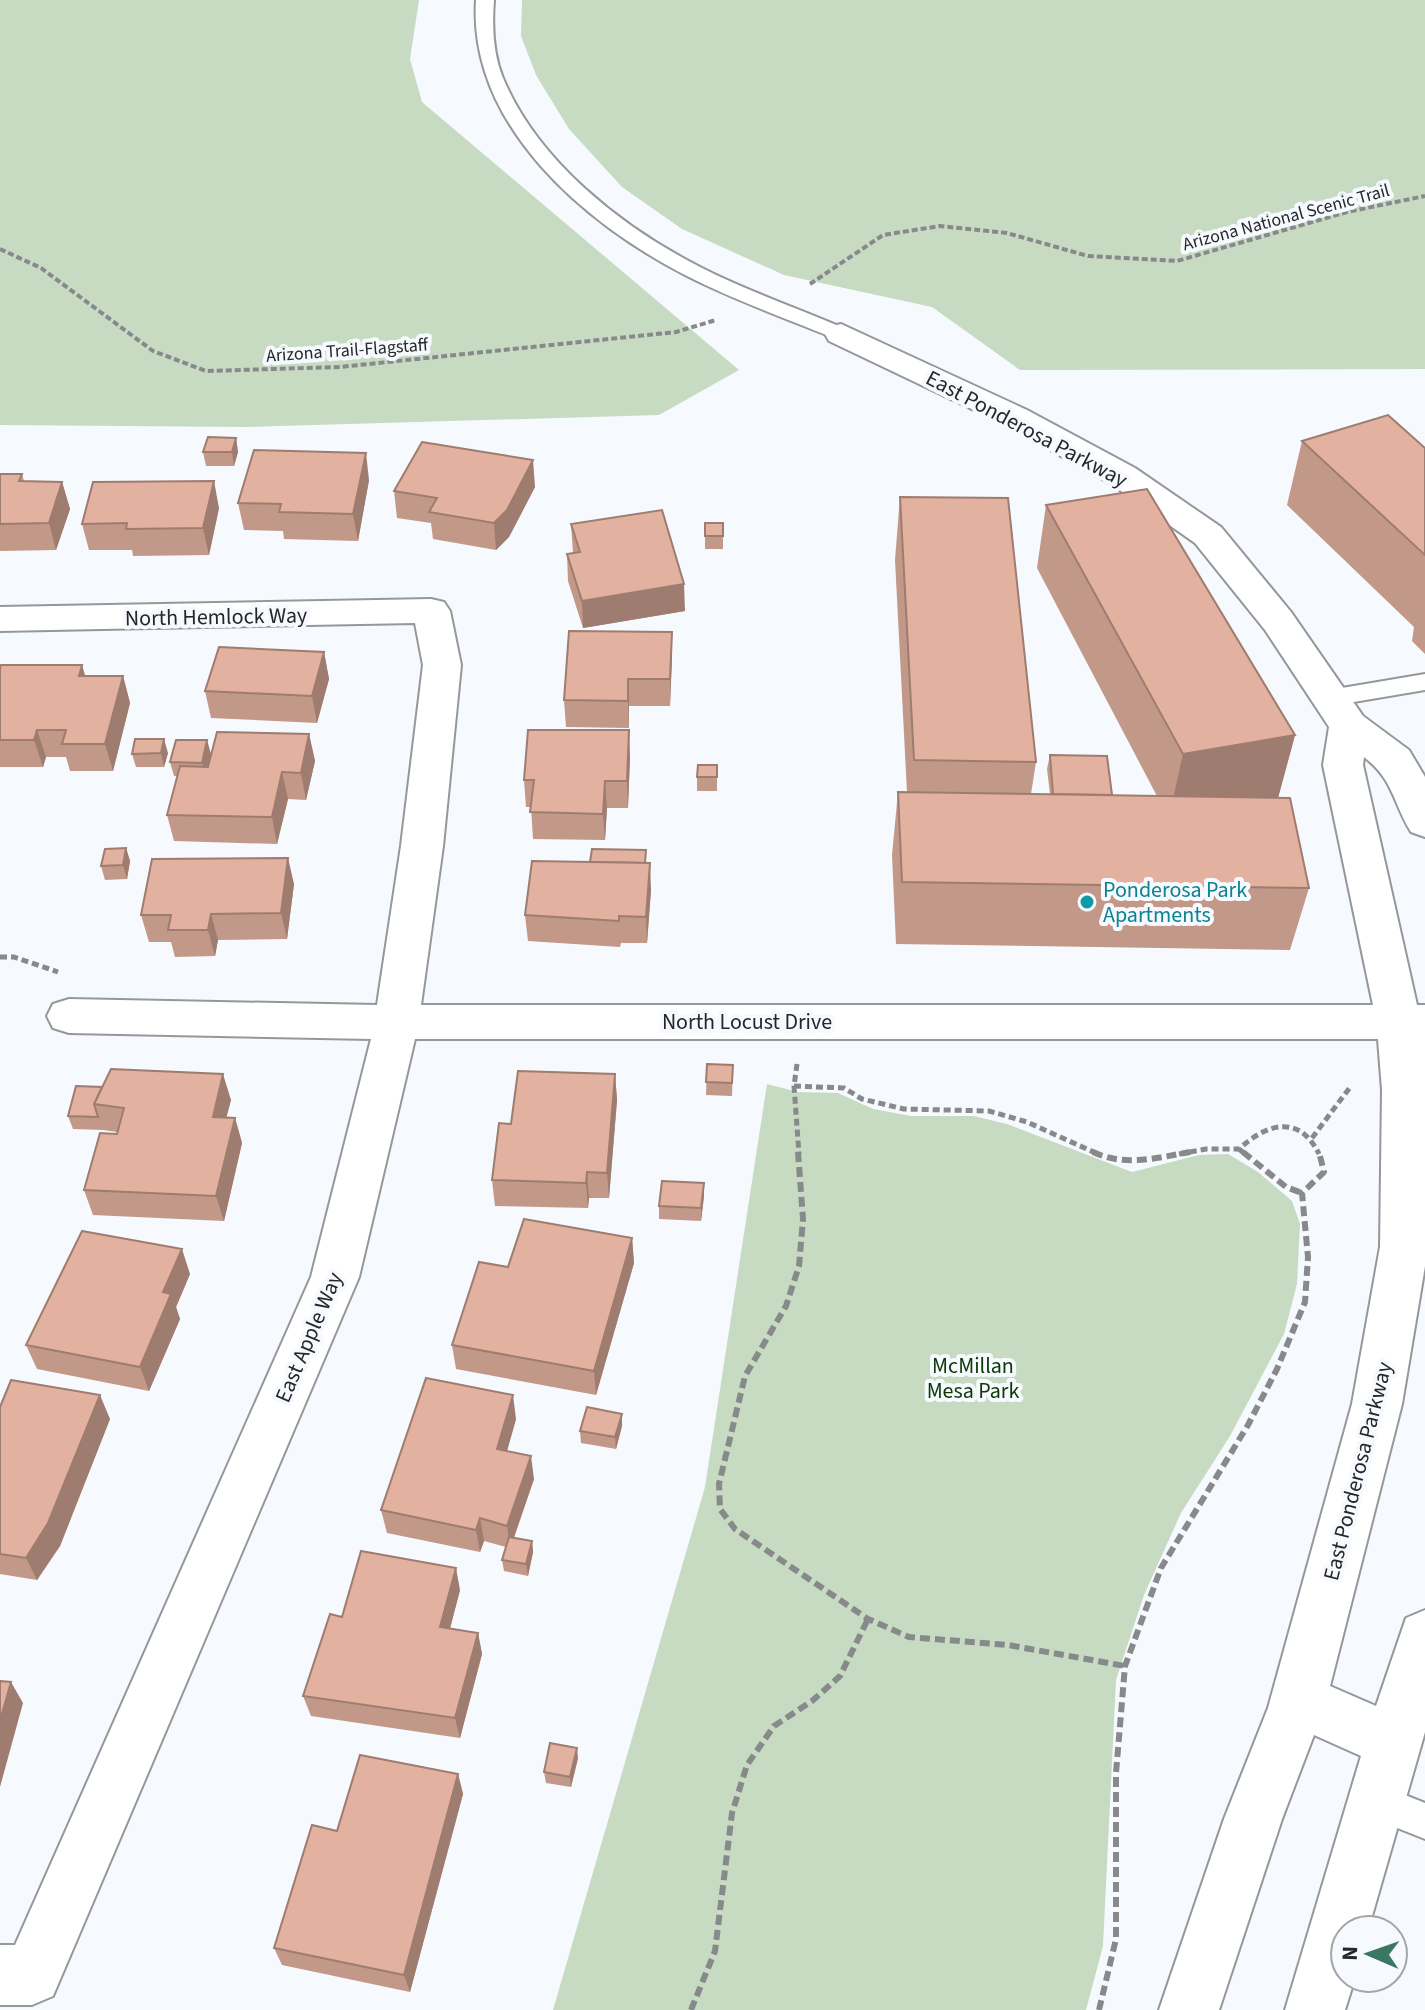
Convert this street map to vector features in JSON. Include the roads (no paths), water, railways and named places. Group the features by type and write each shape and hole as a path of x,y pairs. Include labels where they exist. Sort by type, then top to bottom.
{"street":[{"name":"East Ponderosa Parkway","path":"841,334 1015,417 1123,476 1208,535 1278,621 1339,712 1395,760 1423,806"},
{"name":"North Hemlock Way","path":"0,619 431,611"},
{"name":"East Apple Way","path":"16,1975 335,1277 397,1022 422,846 442,665 431,611"},
{"name":"East Ponderosa Parkway","path":"1189,2010 1253,1819 1297,1700 1377,1404 1404,1247 1405,1090 1412,1022 1343,765 1339,712"},
{"name":"North Locust Drive","path":"69,1016 397,1022 1412,1022"},
{"path":"1315,2010 1400,1811 1407,1720 1425,1636"},
{"path":"1297,1700 1407,1720"}],"lane":[{"path":"485,0 483,25 494,77 518,121 555,168 596,208 643,243 695,272 841,334"},
{"path":"1339,712 1425,682"}],"place":[{"name":"Ponderosa Park Apartments","path":"1087,902"}],"park label":[{"name":"McMillan Mesa Park","path":"973,1378"}]}
